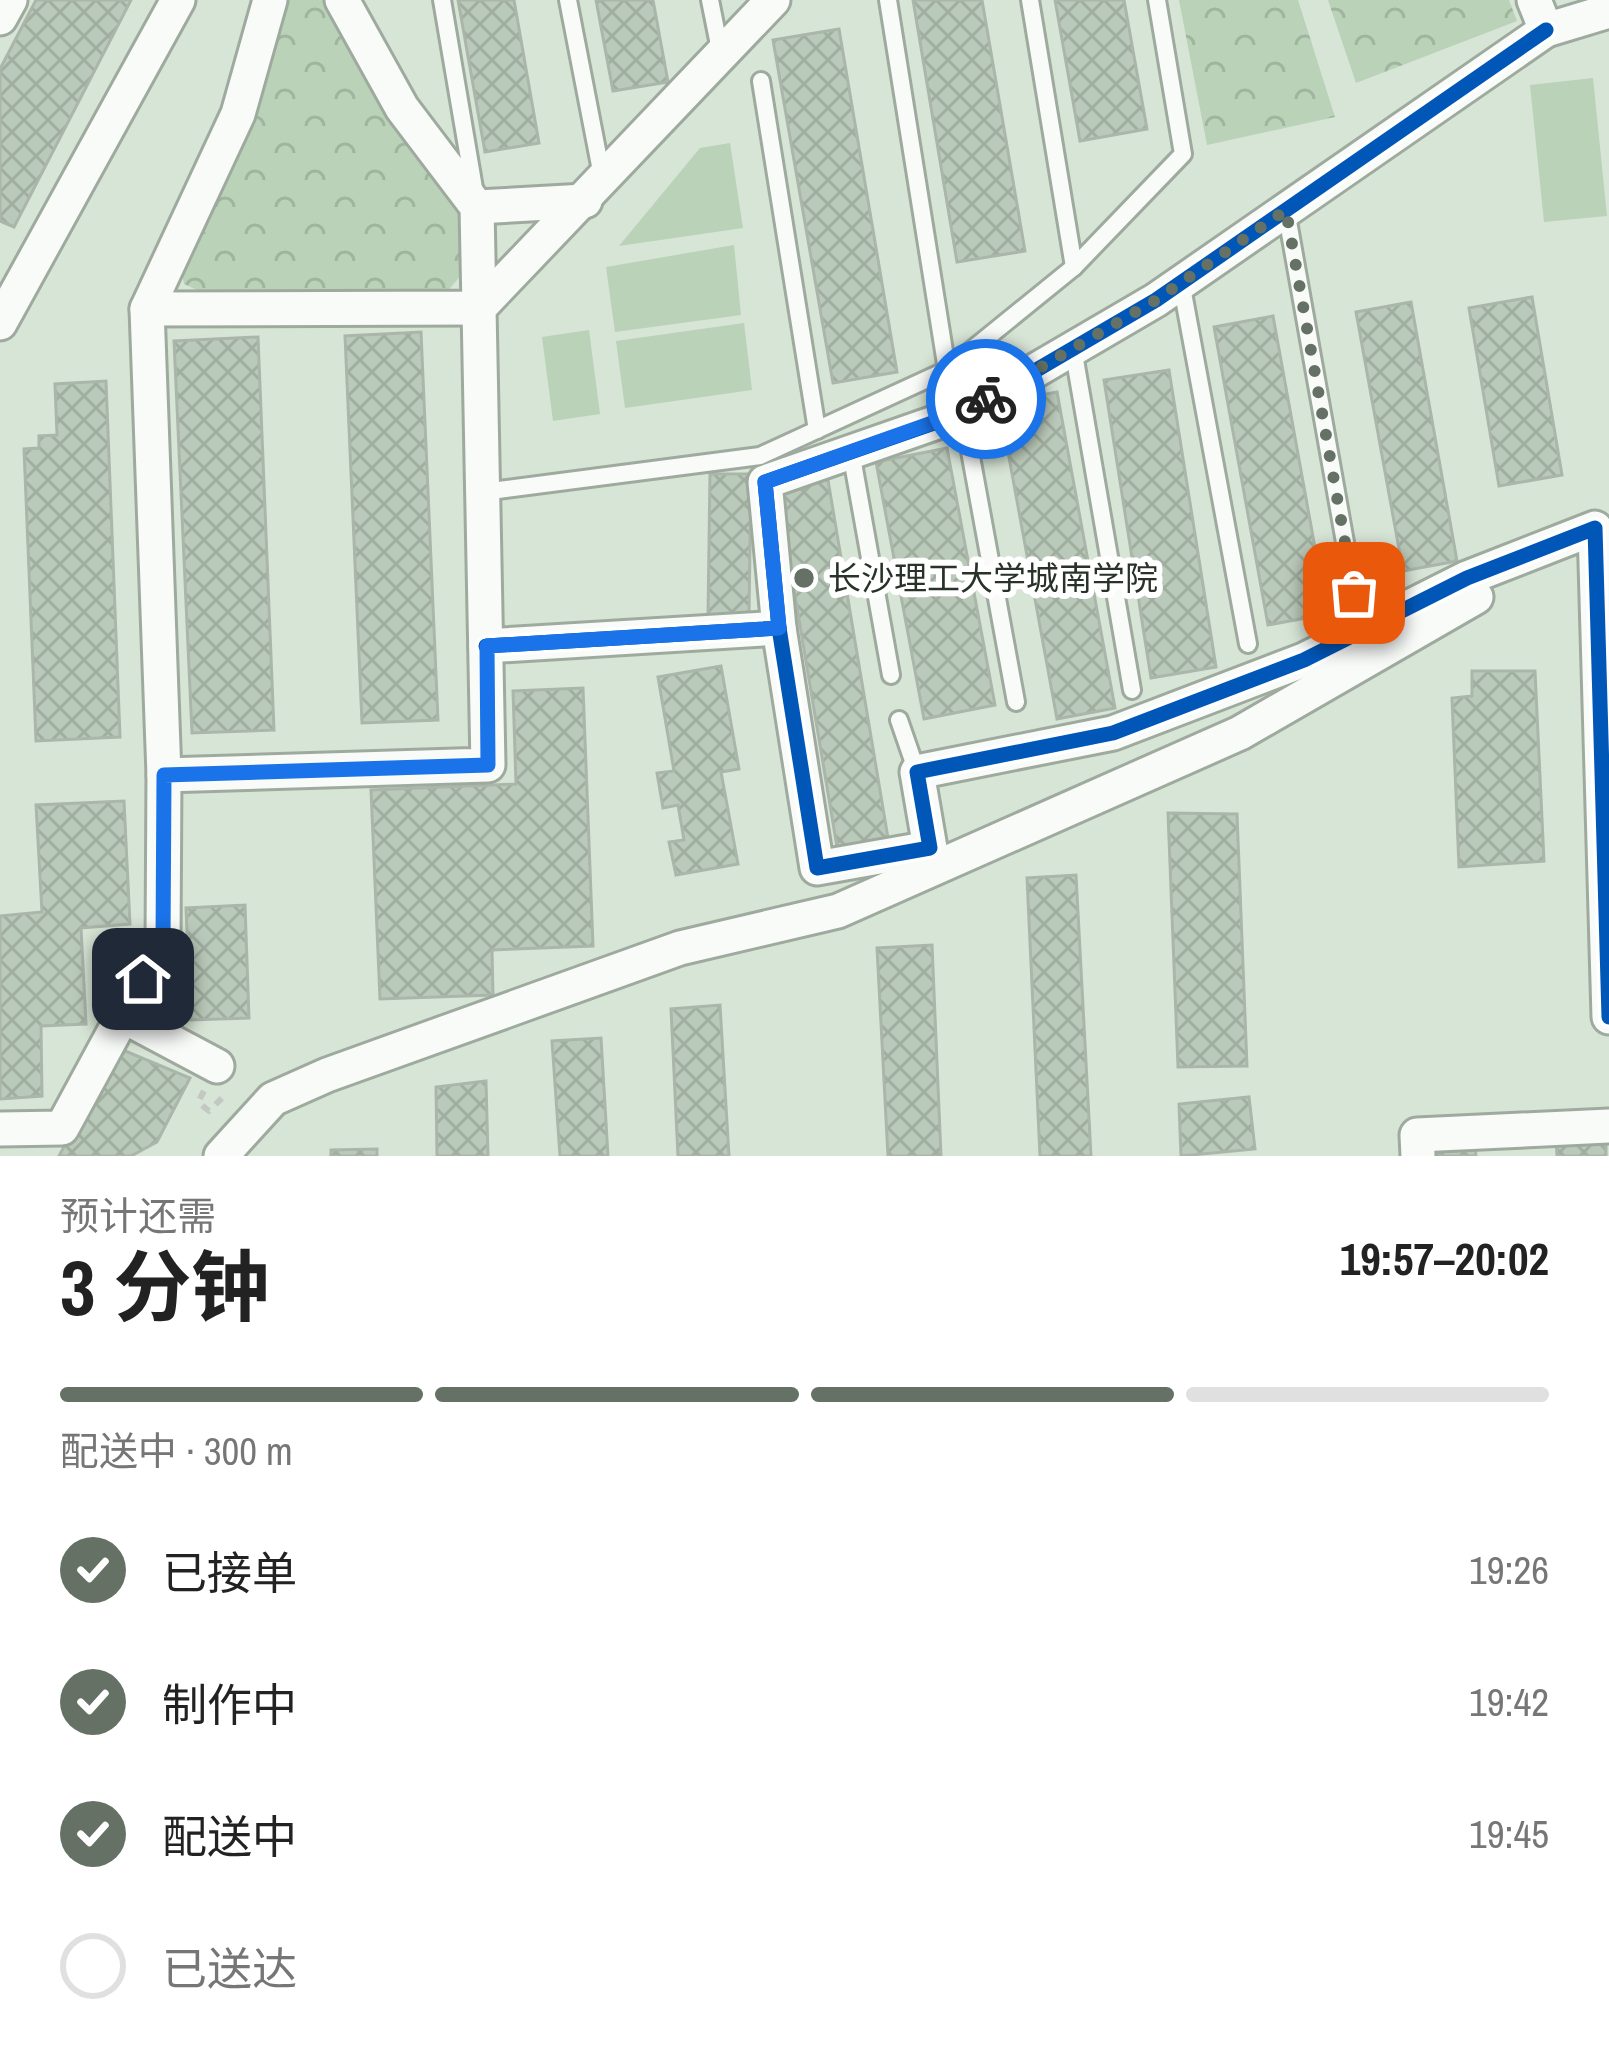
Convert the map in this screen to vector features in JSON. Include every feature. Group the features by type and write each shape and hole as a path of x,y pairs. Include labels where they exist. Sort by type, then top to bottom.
{"street":[{"path":"0,18 10,0"},
{"path":"0,323 178,0"},
{"path":"0,1130 62,1128 163,942 164,775 147,309 238,114 271,0"},
{"path":"164,775 488,765 477,207 402,108 342,0"},
{"path":"147,309 479,308 773,0"},
{"path":"1602,526 1467,578 1304,660 1113,733 917,772 929,848 817,868 779,628 765,482 963,412 1181,283 1286,210 1540,15 1609,11"},
{"path":"477,207 594,191"},
{"path":"1602,526 1609,1017"},
{"path":"221,1156 273,1100 327,1075 680,948 838,911 1240,733 1602,526"},
{"path":"487,646 779,628"},
{"path":"123,1016 217,1066"},
{"path":"1418,1156 1417,1135 1521,1143 1609,1126"}],"lane":[{"path":"442,0 477,207"},
{"path":"568,0 594,191"},
{"path":"710,0 721,56"},
{"path":"888,0 947,370"},
{"path":"1030,0 1074,267"},
{"path":"483,492 760,456 947,370 1074,267 1183,154 1157,0"},
{"path":"761,81 817,430"},
{"path":"1286,210 1354,593"},
{"path":"1181,283 1248,644"},
{"path":"1073,348 1132,691"},
{"path":"963,412 1016,702"},
{"path":"851,452 891,675"},
{"path":"899,720 917,772"}],"green space":[{"path":"278,0 336,0 461,211 467,268 446,293 213,297 184,284 180,262"},
{"path":"1179,0 1298,0 1335,117 1207,145"},
{"path":"1328,0 1509,0 1517,21 1356,83"},
{"path":"1593,78 1607,216 1544,222 1530,85"},
{"path":"730,143 743,228 619,246 700,148"},
{"path":"734,245 741,315 615,332 606,267"},
{"path":"744,323 752,390 625,408 616,341"},
{"path":"589,330 600,414 553,421 542,337"}],"building":[{"path":"36,0 131,0 14,227 0,221 0,69"},
{"path":"458,0 514,0 539,143 485,152"},
{"path":"596,0 653,0 668,82 613,91"},
{"path":"913,0 982,0 1025,251 957,262"},
{"path":"1055,0 1124,0 1147,129 1080,141"},
{"path":"839,29 897,372 833,383 773,40"},
{"path":"1532,297 1562,475 1499,486 1469,308"},
{"path":"1411,302 1457,561 1403,571 1356,312"},
{"path":"1273,316 1327,614 1268,625 1214,327"},
{"path":"421,332 438,720 362,723 345,336"},
{"path":"258,337 274,730 192,733 174,341"},
{"path":"1169,370 1216,667 1151,678 1104,380"},
{"path":"106,381 120,737 36,741 24,449 39,448 39,436 57,435 55,384"},
{"path":"1057,392 1115,708 1057,719 999,403"},
{"path":"947,448 995,705 924,719 876,462"},
{"path":"710,474 751,474 749,616 708,616"},
{"path":"828,480 889,844 838,853 777,488"},
{"path":"721,666 739,769 721,772 738,864 676,875 669,842 684,840 678,805 663,808 657,773 674,771 658,677"},
{"path":"1472,671 1535,671 1544,861 1459,867 1452,698 1472,696"},
{"path":"583,688 593,946 492,950 493,995 380,999 371,790 516,784 513,691"},
{"path":"124,801 130,924 81,928 86,1024 41,1026 42,1096 0,1099 0,916 42,912 36,805"},
{"path":"1168,813 1237,814 1247,1066 1178,1067"},
{"path":"1076,875 1091,1156 1040,1156 1027,878"},
{"path":"245,905 249,1018 191,1020 186,908"},
{"path":"932,945 941,1156 888,1156 877,948"},
{"path":"720,1005 729,1156 678,1156 671,1009"},
{"path":"601,1038 608,1156 560,1156 552,1041"},
{"path":"118,1048 190,1078 157,1142 131,1156 59,1156"},
{"path":"486,1081 488,1156 437,1156 436,1087"},
{"path":"1249,1097 1255,1149 1181,1156 1179,1104"},
{"path":"1606,1136 1606,1156 1557,1156 1556,1139"},
{"path":"1475,1144 1476,1156 1422,1156 1422,1145"},
{"path":"377,1149 377,1156 331,1156 331,1150"}],"cycle path":[{"path":"486,646 779,628 765,482 963,413 1156,300 1546,30"},
{"path":"779,628 817,868 930,848 917,772 1113,733 1304,660 1467,578 1595,528 1609,1017"}],"way so far":[{"path":"986,399 1156,300 1286,210 1354,593"}],"place":[{"name":"长沙理工大学城南学院","path":"804,578"}],"route":[{"path":"143,979 163,942 164,775 488,765 487,646 779,628 765,482 963,412 986,399"}]}
